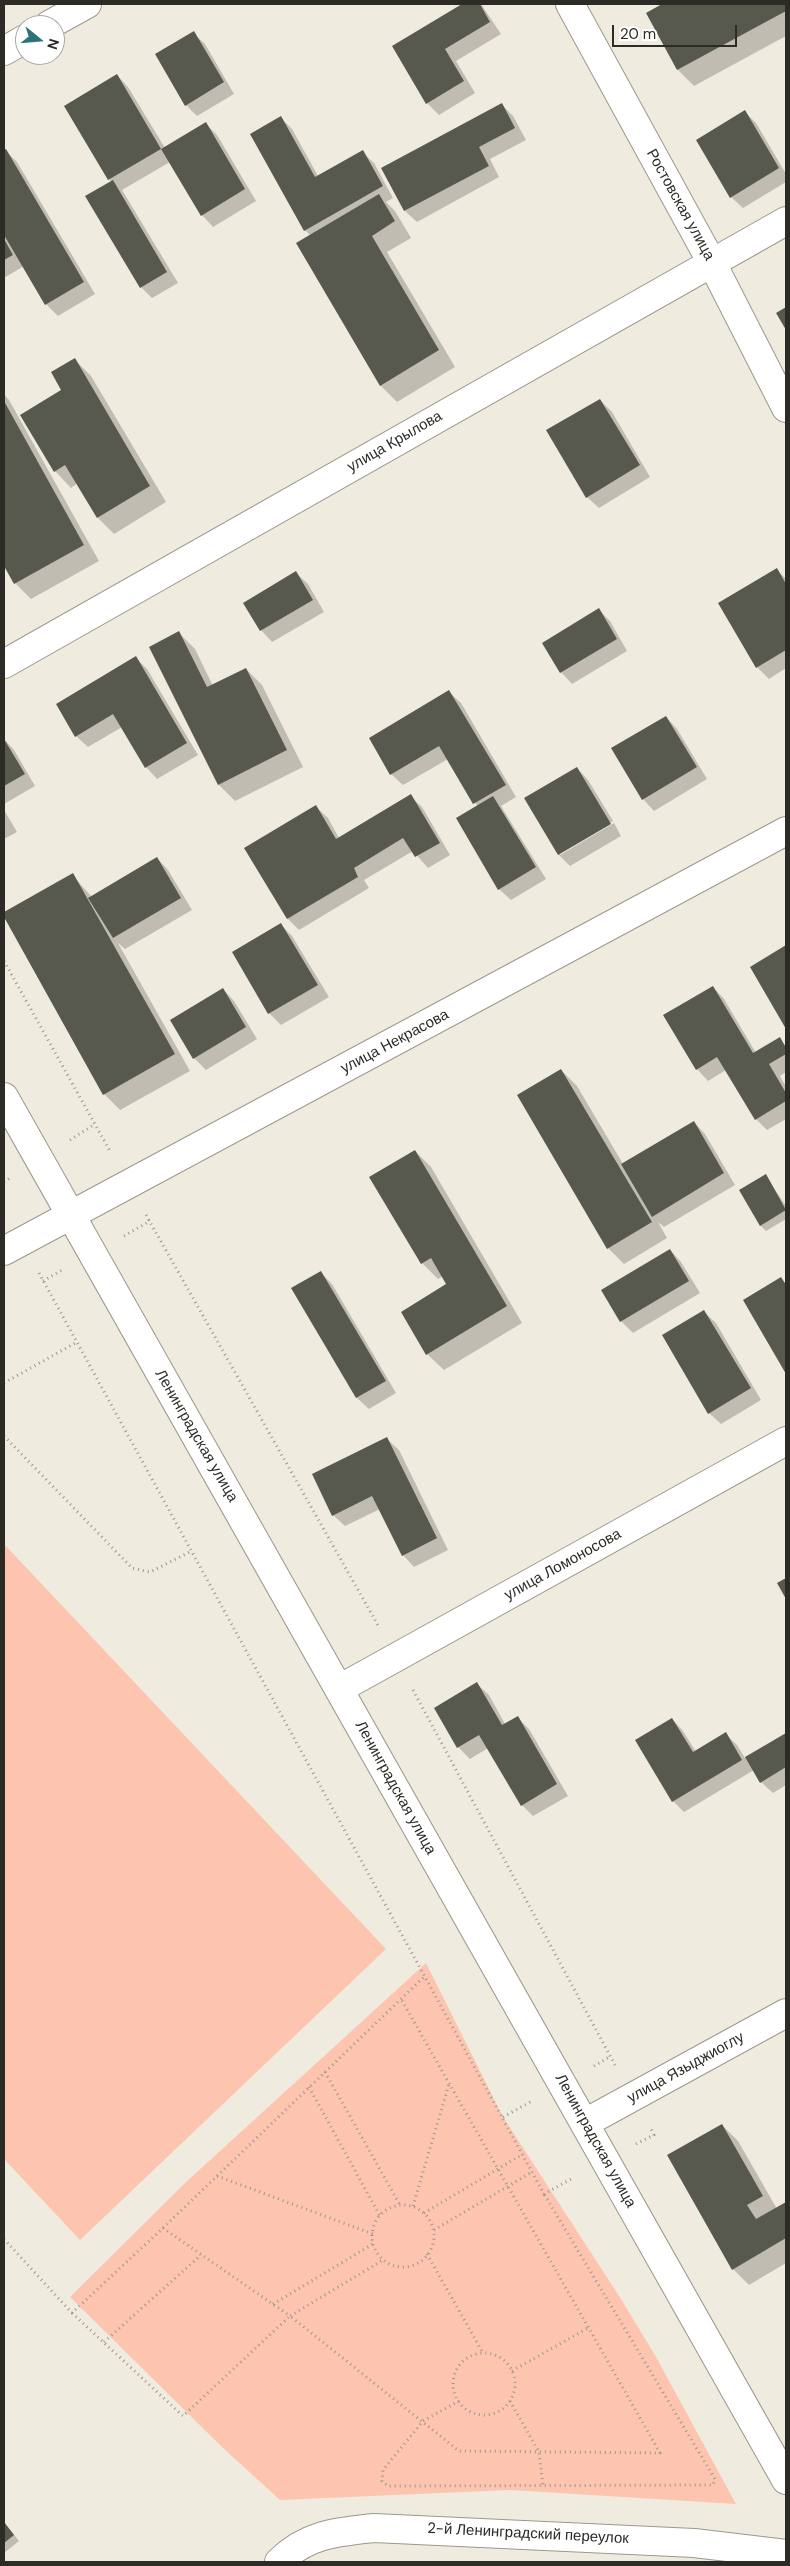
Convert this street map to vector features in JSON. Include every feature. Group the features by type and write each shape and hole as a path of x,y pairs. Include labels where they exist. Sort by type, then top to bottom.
{"street":[{"path":"65,16 87,4"},
{"name":"Ростовская улица","path":"570,4 712,263 786,408"},
{"path":"4,51 15,45"},
{"name":"улица Крылова","path":"4,664 786,221"},
{"name":"улица Некрасова","path":"13,1246 786,831"},
{"name":"Ленинградская улица","path":"4,1097 786,2480"},
{"name":"улица Ломоносова","path":"339,1689 786,1441"},
{"name":"улица Языджиоглу","path":"585,2123 786,2013"},
{"name":"2-й Ленинградский переулок","path":"279,2562 292,2549 328,2533 374,2528 694,2542 786,2554"}],"path":[{"path":"4,961 396,1658 654,2135 544,2194"},
{"path":"13,1246 77,1342 426,1975 544,2194 715,2479 713,2485 706,2486 388,2486 382,2482 383,2470 423,2421 459,2400"},
{"path":"4,1383 77,1342"},
{"path":"4,1436 132,1568 150,1572 192,1551"},
{"path":"72,2313 426,1975"},
{"path":"163,2228 290,2316 459,2451 660,2453 401,1999"},
{"path":"326,2072 400,2205"},
{"path":"413,2206 449,2084"},
{"path":"309,2087 380,2216"},
{"path":"424,2213 523,2154"},
{"path":"434,2230 532,2172"},
{"path":"217,2176 373,2234"},
{"path":"400,2205 413,2206 424,2213 434,2230 433,2246 424,2259 409,2267 392,2266 379,2257 373,2244 374,2226 382,2212 400,2205"},
{"path":"4,2239 72,2313 183,2416 290,2316 384,2260"},
{"path":"273,2304 373,2244"},
{"path":"428,2254 483,2354"},
{"path":"104,2342 201,2255"},
{"path":"512,2371 588,2328"},
{"path":"478,2353 495,2354 508,2363 512,2371 515,2378 514,2394 505,2408 491,2415 474,2414 460,2405 453,2390 455,2374 464,2360 478,2353"},
{"path":"510,2400 539,2452 543,2486"}],"shaded area":[{"path":"4,1544 386,1949 80,2240 4,2159"},
{"path":"426,1963 503,2117 621,2299 656,2357 736,2504 510,2490 280,2500 223,2448 70,2297 185,2183"}],"building":[{"path":"462,4 480,4 490,22 445,49 464,81 426,104 392,46"},
{"path":"662,4 786,4 786,11 677,70 646,13"},
{"path":"194,31 224,82 185,106 155,54"},
{"path":"117,74 161,149 108,180 64,106"},
{"path":"502,103 515,128 479,147 489,166 404,211 381,168"},
{"path":"745,110 779,168 730,198 696,140"},
{"path":"281,116 315,177 363,150 383,186 304,231 250,134"},
{"path":"206,122 245,189 201,216 161,149"},
{"path":"6,149 84,282 45,305 4,235 4,150"},
{"path":"113,180 167,272 140,288 85,196"},
{"path":"379,194 395,221 372,236 439,350 380,386 296,243"},
{"path":"4,239 13,255 4,260"},
{"path":"786,307 786,330 776,313"},
{"path":"75,358 150,486 97,518 65,465 54,472 20,415 61,390 51,372"},
{"path":"600,399 640,465 586,498 546,430"},
{"path":"4,401 84,545 14,584 4,566"},
{"path":"777,568 786,584 786,650 756,668 718,603"},
{"path":"296,571 313,600 260,631 243,603"},
{"path":"599,608 617,639 560,673 542,643"},
{"path":"179,631 207,687 246,668 287,750 218,785 149,647"},
{"path":"136,656 187,743 145,768 113,714 75,737 56,704"},
{"path":"449,690 506,785 473,804 439,746 390,775 369,738"},
{"path":"666,716 697,767 642,800 611,748"},
{"path":"4,739 25,774 4,786"},
{"path":"577,767 611,824 558,855 524,798"},
{"path":"411,794 440,843 415,857 403,838 354,868 358,877 287,919 244,848 316,805 336,839"},
{"path":"493,796 536,867 498,890 456,818"},
{"path":"157,857 181,898 113,938 88,898"},
{"path":"73,873 175,1054 103,1095 4,917 4,912"},
{"path":"281,923 318,985 268,1014 232,952"},
{"path":"786,945 786,1029 750,967"},
{"path":"713,986 753,1053 780,1037 786,1048 786,1054 769,1064 786,1093 786,1101 755,1120 717,1057 696,1070 663,1015"},
{"path":"223,988 246,1027 193,1059 170,1020"},
{"path":"561,1069 652,1222 607,1249 517,1095"},
{"path":"694,1121 724,1173 652,1217 621,1164"},
{"path":"415,1150 507,1306 426,1355 401,1312 446,1284 431,1258 421,1264 369,1177"},
{"path":"766,1174 786,1210 760,1226 739,1190"},
{"path":"670,1249 689,1281 620,1322 601,1290"},
{"path":"321,1271 386,1381 356,1398 291,1288"},
{"path":"781,1277 786,1285 786,1374 743,1300"},
{"path":"704,1310 751,1388 708,1414 662,1335"},
{"path":"387,1437 437,1538 402,1556 372,1496 332,1516 312,1474"},
{"path":"786,1578 786,1599 777,1583"},
{"path":"477,1682 502,1725 518,1716 557,1784 521,1806 479,1735 457,1748 434,1708"},
{"path":"672,1718 693,1752 726,1732 742,1760 672,1802 635,1740"},
{"path":"786,1733 786,1767 760,1783 745,1757"},
{"path":"722,2124 763,2196 747,2205 756,2219 786,2202 786,2238 732,2270 667,2155"},
{"path":"4,2522 14,2535 4,2543"}]}
